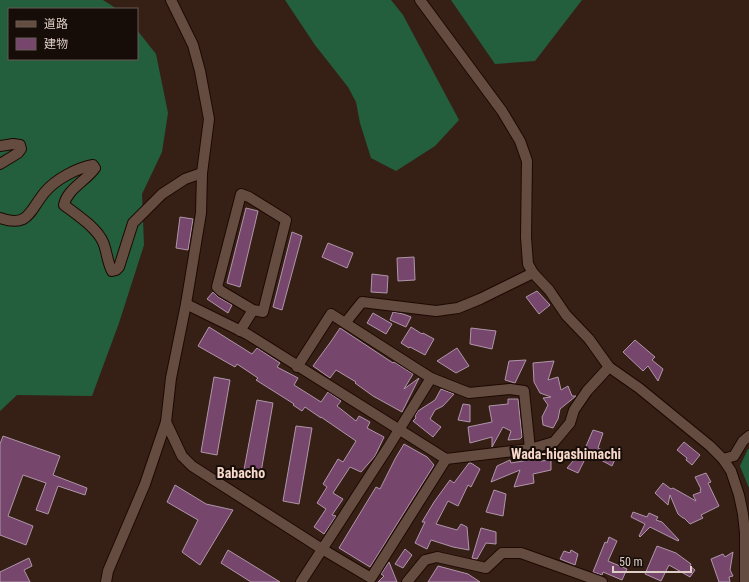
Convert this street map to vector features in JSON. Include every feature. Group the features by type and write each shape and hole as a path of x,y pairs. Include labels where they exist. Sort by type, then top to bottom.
{"street":[{"path":"106,582 108,571 145,484 166,422 171,378 186,304 201,213 202,173 209,119 200,71 193,45 170,0"},
{"path":"420,0 502,110 520,141 527,161 526,237 528,264 533,274 549,290 566,315 589,339 609,367 639,388 710,446 723,459 731,471 743,514 745,533 745,582"},
{"path":"0,146 13,144 20,145 21,149 18,153 0,164"},
{"path":"0,218 10,222 23,221 29,216 45,192 58,182 83,167 93,166 95,168 71,192 65,200 64,205 99,235 103,242 112,271 119,267 133,223 162,194 185,179 202,173"},
{"path":"241,194 249,197 286,220 263,312 253,310 221,291 217,287 241,194"},
{"path":"346,322 362,302 436,311 458,308 533,274"},
{"path":"186,304 240,331 446,459 530,449 554,442 570,423 574,410 587,391 609,367"},
{"path":"240,331 253,310"},
{"path":"297,367 331,314 346,322 431,378 469,393 510,389 524,391 530,449"},
{"path":"301,582 431,378"},
{"path":"166,422 182,456 192,466 322,549 371,578 446,459"},
{"path":"723,459 734,456 743,441 749,436"},
{"path":"408,582 425,560 437,557 486,568 502,553 522,553 602,582"}],"green space":[{"path":"0,0 103,0 115,8 8,8 8,60 138,60 138,31 156,54 168,113 162,152 142,194 144,245 119,323 92,396 17,395 0,411"},
{"path":"285,0 391,0 403,15 459,120 435,146 396,171 371,158 360,123 356,102 348,87 315,45"},
{"path":"451,0 582,0 535,61 495,64"},
{"path":"749,449 749,488 740,466"}],"building":[{"path":"246,208 258,211 240,287 227,283"},
{"path":"180,217 193,219 188,250 176,248"},
{"path":"292,232 302,236 282,310 273,307"},
{"path":"328,243 353,253 347,268 322,257"},
{"path":"414,257 415,280 398,281 397,258"},
{"path":"372,274 388,276 387,293 371,292"},
{"path":"537,291 550,305 539,314 526,297"},
{"path":"213,292 218,297 232,305 228,313 207,299"},
{"path":"393,312 411,317 406,327 390,320"},
{"path":"373,313 392,324 386,334 367,323"},
{"path":"209,327 252,354 257,348 280,363 277,367 298,378 294,385 321,402 328,392 341,401 337,406 356,421 359,416 370,422 367,428 384,437 375,456 361,472 350,467 333,493 343,499 332,515 336,516 324,534 314,527 326,509 317,503 327,487 323,484 338,459 343,462 356,441 305,407 302,411 293,405 294,404 256,380 258,378 237,364 235,367 198,346"},
{"path":"411,327 434,339 425,355 401,343"},
{"path":"340,328 393,363 394,362 413,374 404,389 419,378 402,412 373,396 355,383 356,382 336,370 330,378 313,366"},
{"path":"471,328 496,331 492,349 470,344"},
{"path":"635,340 655,357 652,360 663,369 658,381 648,366 643,371 623,352"},
{"path":"457,348 469,366 456,373 437,361"},
{"path":"526,360 515,383 505,380 509,361"},
{"path":"554,361 548,380 558,377 561,390 568,386 572,396 576,396 560,409 558,419 553,428 543,425 542,417 548,405 543,398 551,397 540,393 534,382 533,363"},
{"path":"214,377 230,380 217,455 201,452"},
{"path":"441,389 454,394 443,406 435,410 430,419 441,427 433,437 413,421 416,418 415,416 418,411 435,400"},
{"path":"508,399 518,399 522,437 520,439 508,440 511,431 503,427 492,447 492,437 470,443 468,427 492,422 489,406 508,404"},
{"path":"257,400 273,403 260,478 243,475"},
{"path":"463,404 470,405 470,422 458,420"},
{"path":"296,426 312,428 299,504 283,501"},
{"path":"593,430 603,433 598,448 616,457 612,466 584,451"},
{"path":"3,436 60,456 53,475 87,488 85,495 58,486 48,514 36,510 46,483 23,475 8,516 33,526 26,545 0,535 0,444"},
{"path":"684,442 700,455 692,465 686,460 687,458 677,450"},
{"path":"404,444 427,457 434,465 370,567 339,548 376,487 380,489"},
{"path":"579,453 586,457 578,473 567,468 574,460 575,461"},
{"path":"541,458 541,461 551,460 551,470 533,474 534,483 514,487 520,470 491,482 497,466 510,460 511,463"},
{"path":"469,463 480,469 471,487 468,485 458,506 448,501 436,524 457,530 461,524 467,527 469,550 431,540 427,549 415,543 425,522 422,522 434,502 450,480 454,483"},
{"path":"706,473 711,482 708,483 719,506 701,515 703,518 690,524 678,514 670,495 668,505 655,493 663,483 671,489 673,488 696,501 693,495 701,492 701,489 695,477"},
{"path":"175,485 206,504 233,510 200,565 182,552 198,520 167,502"},
{"path":"494,490 506,494 503,516 486,512"},
{"path":"633,512 647,517 649,513 658,517 656,520 662,522 679,540 678,541 650,527 640,537 639,536 645,524 631,517"},
{"path":"481,528 496,532 496,544 486,543 477,559 472,558"},
{"path":"609,537 617,541 608,561 627,569 622,580 603,572 602,575 593,572 605,542 607,543"},
{"path":"657,546 676,553 691,564 690,566 695,570 690,577 669,565 661,581 645,574"},
{"path":"405,549 412,555 403,568 395,564"},
{"path":"228,550 280,582 251,582 221,563"},
{"path":"571,550 578,554 575,565 560,559 564,551 570,553"},
{"path":"733,552 730,570 733,576 729,577 730,582 719,582 711,559 723,554 725,557"},
{"path":"29,558 32,566 24,570 30,582 0,582 0,572"},
{"path":"389,562 397,582 378,582 384,576 381,574"},
{"path":"438,566 468,574 480,582 428,582"}],"district":[{"name":"Wada-higashimachi","path":"566,454"},
{"name":"Babacho","path":"241,473"}]}
